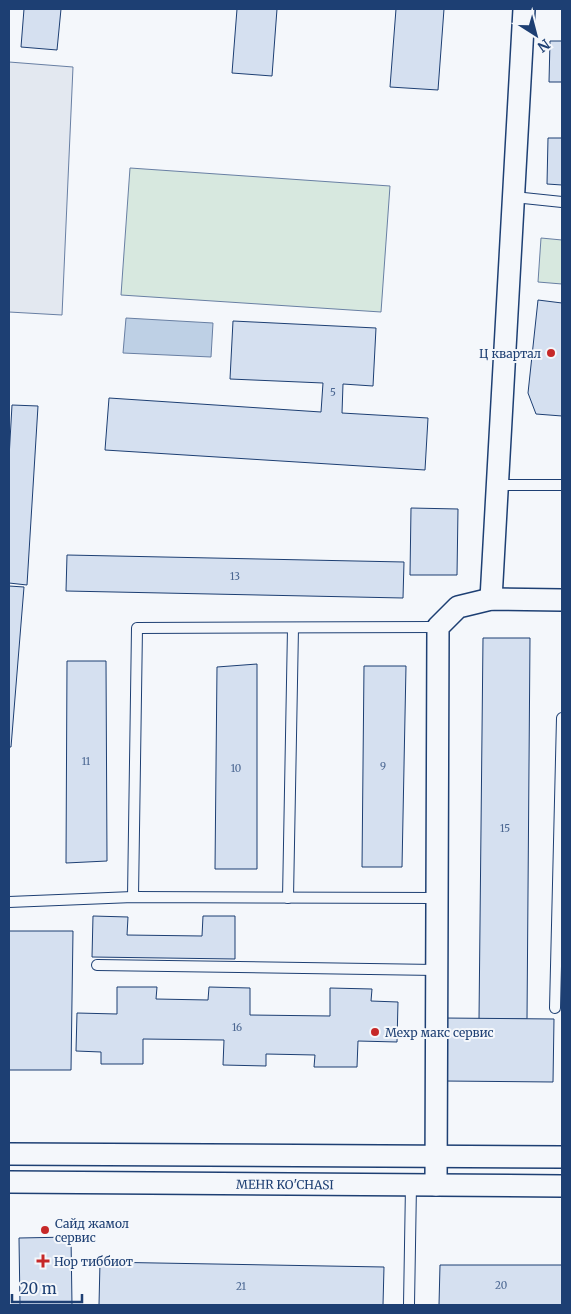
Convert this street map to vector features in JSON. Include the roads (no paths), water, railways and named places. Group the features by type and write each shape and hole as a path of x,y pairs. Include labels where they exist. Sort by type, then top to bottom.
{"street":[{"path":"491,599 524,9"},
{"path":"436,1185 438,628 458,607 491,599 562,600"},
{"path":"9,1154 562,1157"},
{"path":"410,1185 411,1156"},
{"name":"MEHR KO'CHASI","path":"9,1182 562,1186"}],"lane":[{"path":"514,198 562,202"},
{"path":"497,485 562,486"},
{"path":"133,897 137,628 438,628"},
{"path":"288,898 293,628"},
{"path":"555,1008 562,718"},
{"path":"9,902 133,897 436,898"},
{"path":"98,965 436,970"},
{"path":"409,1305 410,1185"}],"water":[{"path":"126,318 213,323 211,357 123,353"}],"place":[{"name":"Ц квартал","path":"551,353"},
{"name":"Мехр макс сервис","path":"375,1032"},
{"name":"Сайд жамол сервис","path":"45,1230"},
{"name":"Нор тиббиот","path":"43,1261"}]}
